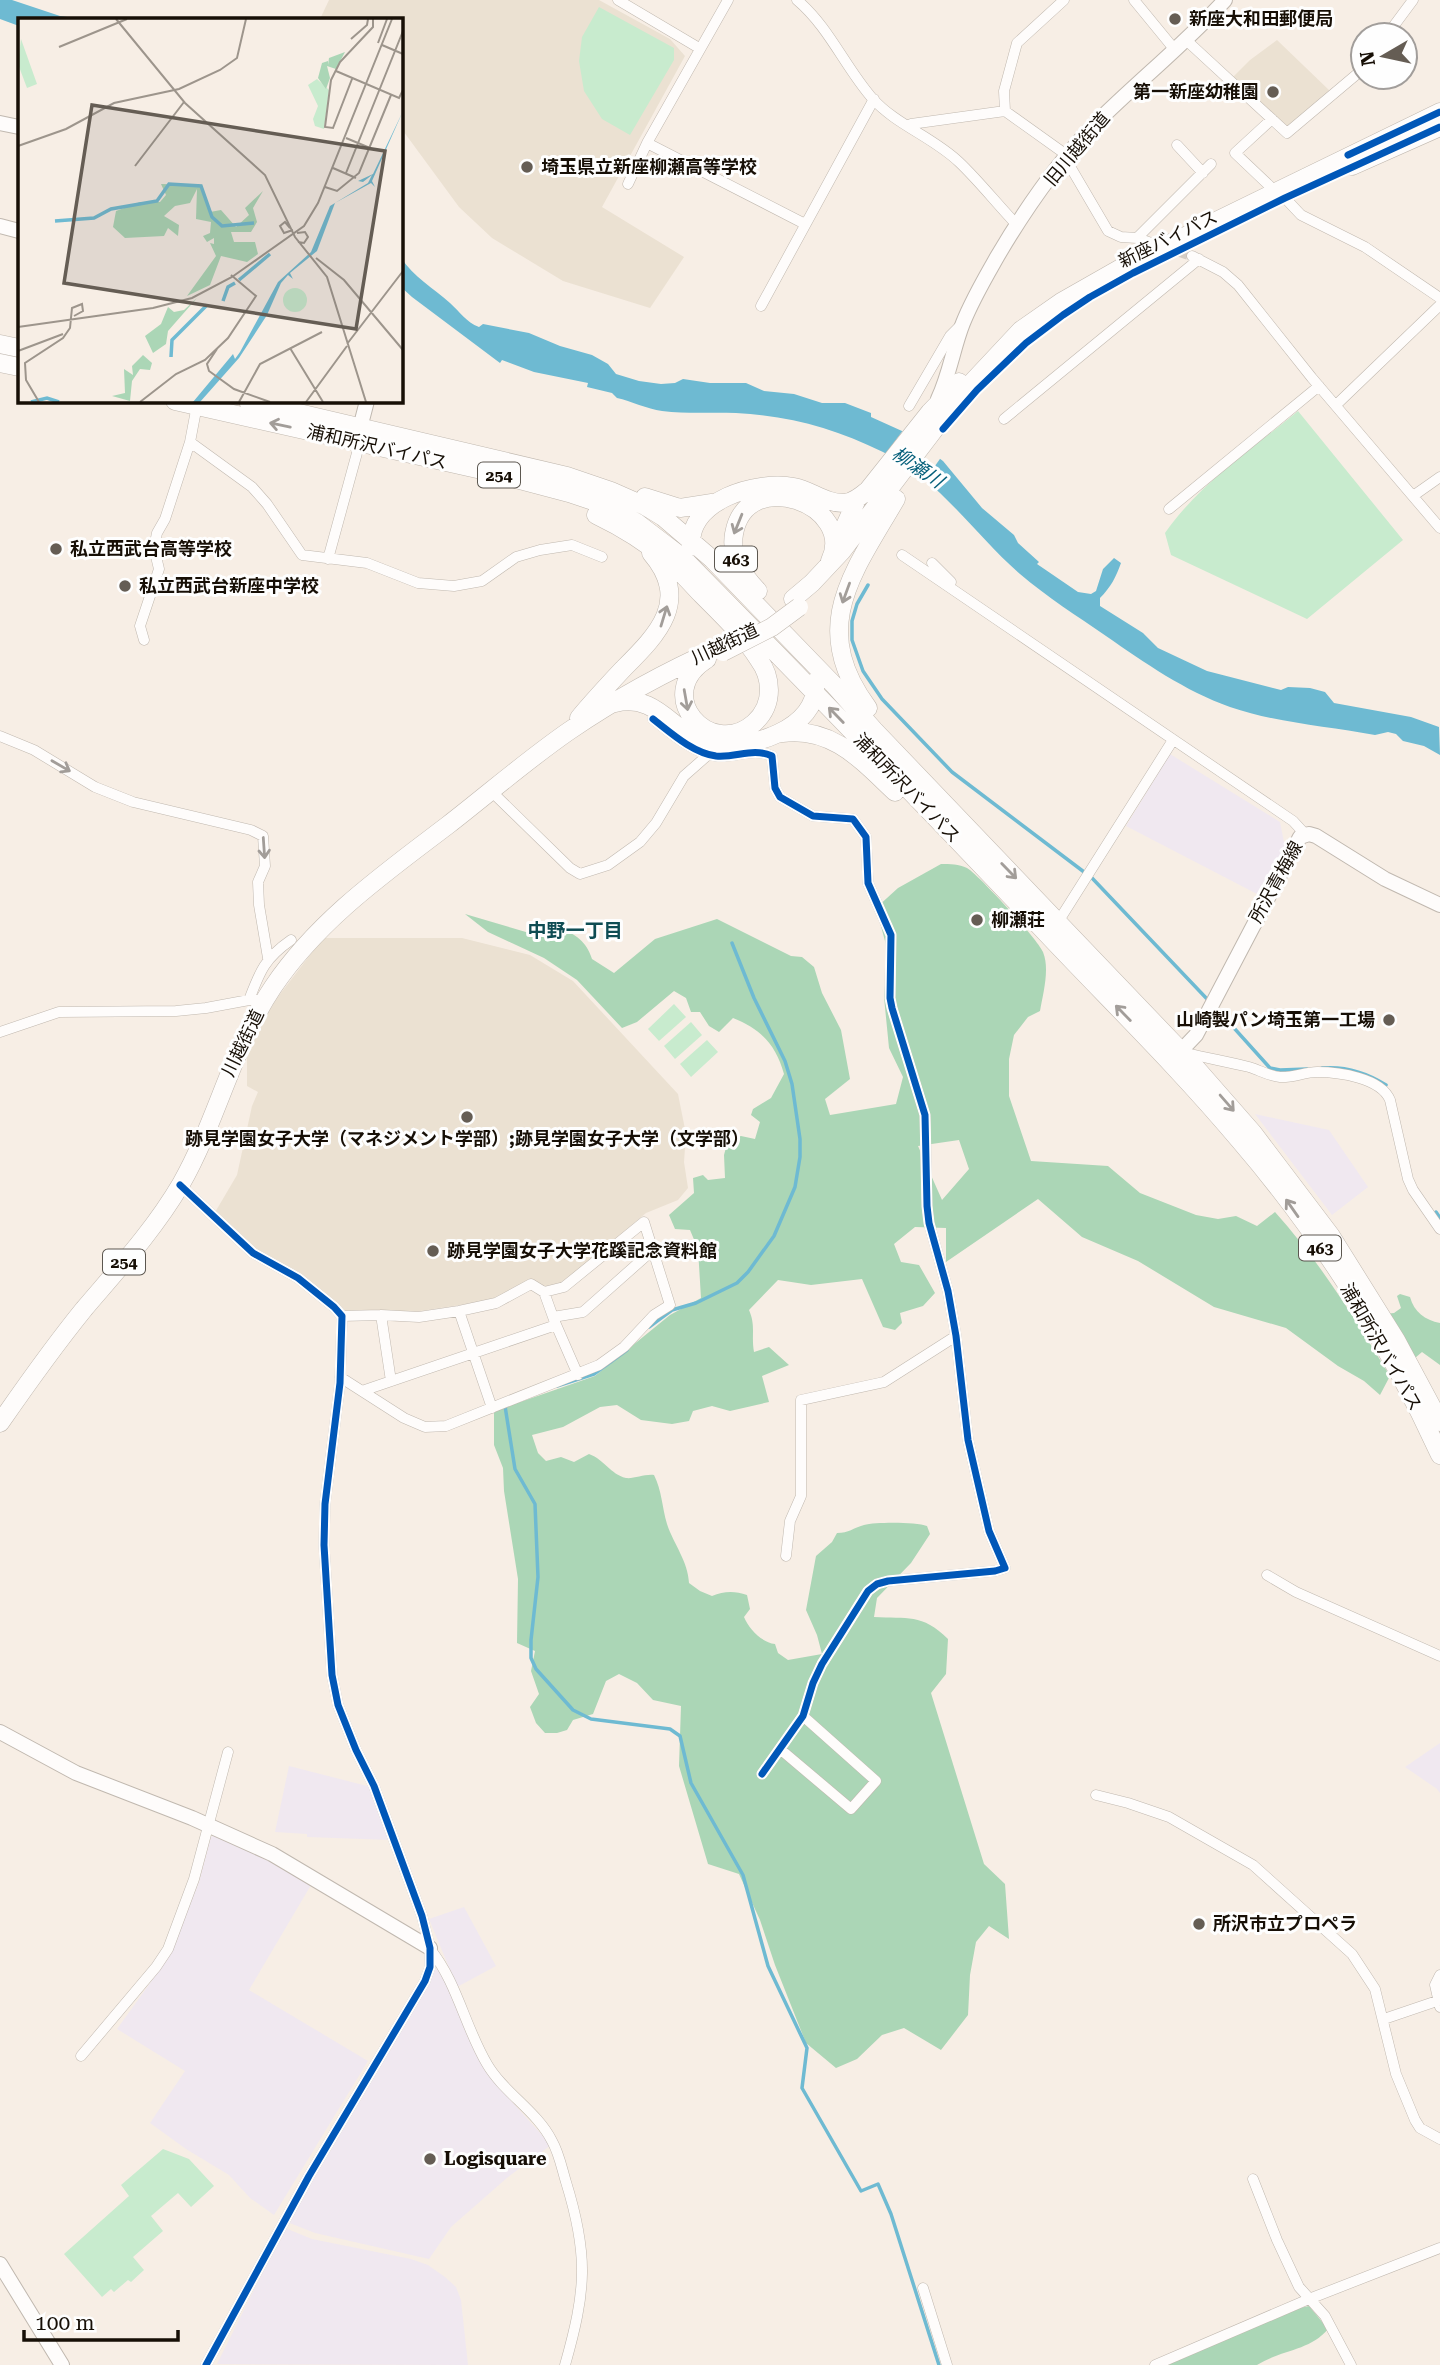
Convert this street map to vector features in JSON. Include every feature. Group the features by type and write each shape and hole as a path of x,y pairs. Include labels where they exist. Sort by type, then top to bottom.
{"highway":[{"name":"新座バイパス","path":"938,424 1037,333 1063,315 1126,277 1440,112"},
{"name":"新座バイパス","path":"863,528 962,393 1021,330 1061,302 1126,265 1280,195 1440,127"},
{"path":"0,344 18,348"},
{"path":"0,363 18,367"},
{"name":"浦和所沢バイパス","path":"251,402 589,500 636,522 683,558 1002,887 1253,1133 1331,1236 1396,1340 1440,1422"},
{"name":"浦和所沢バイパス","path":"197,403 493,458 567,476 611,491 663,517 691,540 835,686 1058,922 1176,1057 1318,1244 1378,1337 1440,1455"},
{"name":"254","path":"493,458 574,471 672,506 695,508 717,502"},
{"path":"526,481 612,523 670,562 747,644 767,676 768,703 751,726 722,734 708,731 695,722 686,708 684,698 684,685 695,668 721,647"},
{"path":"773,649 752,622 695,561 691,540 698,518 717,502 751,489 784,486 835,502 880,502"},
{"name":"463","path":"835,549 830,528 817,511 790,498 774,497 757,500 745,510 735,525 732,545 737,563 747,579 870,711"},
{"path":"822,573 835,549 880,502"},
{"path":"796,603 841,566 880,502"},
{"path":"880,502 838,618 838,639 843,666 852,686 870,711 962,821"},
{"name":"川越街道","path":"796,603 863,528"},
{"name":"川越街道","path":"570,728 663,673 721,647 764,619 796,603 834,568 863,528"},
{"path":"570,728 645,648 665,620 668,606 667,585 658,563 640,542"},
{"path":"757,605 810,669 814,678 815,693 804,716 779,733"},
{"name":"川越街道","path":"0,1423 57,1343 135,1250 180,1185 205,1133 257,1000 318,931 358,895 570,728 639,680 721,647"},
{"path":"611,704 625,701 646,703 682,729 712,744 748,742 779,733 815,733 842,746 862,761 1002,887"}],"main road":[{"name":"旧川越街道","path":"938,424 946,381 963,324 997,256 1017,225 1066,158 1110,109 1186,40 1225,0"},
{"path":"0,123 18,127"},
{"path":"0,226 18,231"},
{"path":"360,435 367,402"},
{"name":"所沢青梅線","path":"1176,1057 1196,1035 1295,844 1305,834 1316,836 1385,879 1440,905"},
{"path":"0,1732 76,1773 272,1854 430,1948"},
{"path":"0,2264 62,2365"}],"street":[{"path":"618,0 699,48"},
{"path":"628,184 699,48 728,0"},
{"path":"797,0 814,14 842,58 874,99 958,160 1017,225"},
{"path":"1004,111 1004,91 1017,43 1064,0"},
{"path":"1134,0 1175,50"},
{"path":"1397,21 1413,0"},
{"path":"1186,40 1287,133 1349,81"},
{"path":"761,306 874,99"},
{"path":"909,127 911,124 939,118 1004,111 1066,158 1108,232 1154,244"},
{"path":"1272,119 1235,153 1301,215 1364,247 1440,298"},
{"path":"648,143 805,224"},
{"path":"1177,145 1202,173"},
{"path":"1137,238 1211,164"},
{"path":"1004,419 1195,258 1223,272 1238,285 1319,386 1440,528"},
{"path":"1336,405 1440,305"},
{"path":"909,406 950,336 963,324"},
{"path":"1169,509 1319,386"},
{"path":"144,640 140,626 159,569 154,548 157,533 190,442 197,403"},
{"path":"328,559 360,435"},
{"path":"190,442 252,487 267,503 302,555 367,563 418,583 453,586 482,581 516,557 540,550 572,545 602,556"},
{"path":"1413,496 1440,477"},
{"path":"902,555 1293,821 1305,834"},
{"path":"932,563 966,597"},
{"path":"653,719 686,744 709,754 734,755 760,750 772,756 775,788 780,797 813,816 853,819 866,837 868,883 891,934 892,1008 925,1115 928,1214 948,1291 956,1336 968,1440 989,1531 1005,1568 888,1581 877,1584 868,1591 822,1664 803,1716 762,1774"},
{"path":"0,736 34,750 95,787 132,802 251,830 262,836 265,866 258,882 259,905 270,956 288,966"},
{"path":"1058,922 1173,740"},
{"path":"491,791 570,868 580,874 608,865 640,842 656,823 684,776 709,754"},
{"path":"0,1032 59,1012 176,1011 257,1000 262,967 270,956 291,940"},
{"path":"1176,1057 1252,1068 1280,1077 1317,1072 1336,1074 1372,1083 1381,1088 1390,1100 1412,1190 1440,1229"},
{"path":"180,1185 254,1253 298,1278 342,1316 340,1377 325,1504 324,1545 332,1675 338,1705 374,1786 422,1916 430,1948 430,1967 425,1981 309,2176 206,2365"},
{"path":"340,1377 404,1418 425,1427 446,1426 599,1365 624,1347 654,1315 670,1306 644,1222 564,1287 544,1292"},
{"path":"362,1391 473,1354 583,1312 654,1249"},
{"path":"342,1316 419,1317 459,1311 496,1303 531,1284 544,1292 578,1375"},
{"path":"459,1311 492,1408"},
{"path":"381,1315 391,1381"},
{"path":"786,1556 790,1521 801,1496 801,1400 884,1382 956,1336"},
{"path":"1267,1575 1296,1592 1440,1656"},
{"path":"780,1749 851,1809 876,1781 803,1716"},
{"path":"81,2056 168,1949 194,1879 229,1752"},
{"path":"1096,1795 1168,1817 1253,1865 1361,1964 1375,1989 1396,2074 1415,2120 1420,2128 1440,2139"},
{"path":"430,1948 443,1964 487,2064 501,2084 552,2141 579,2223 584,2270 579,2316 565,2365"},
{"path":"1384,2019 1439,2002 1435,1985 1440,1975"},
{"path":"1253,2179 1299,2287 1325,2316 1351,2365"},
{"path":"1155,2365 1308,2299 1440,2248"},
{"path":"923,2288 947,2365"}],"shaded area":[{"name":"埼玉県立新座柳瀬高等学校","path":"329,0 599,0 670,39 685,56 602,207 684,257 650,308 563,281 492,238 459,207 402,129 402,18 320,18"},
{"path":"1277,40 1330,91 1286,129 1232,78 1250,60"},
{"path":"1170,754 1280,822 1285,847 1259,895 1126,826"},
{"name":"跡見学園女子大学（マネジメント学部）;跡見学園女子大学（文学部）","path":"323,938 462,938 530,955 573,981 678,1094 686,1134 684,1162 688,1188 678,1200 646,1213 562,1284 546,1288 532,1279 499,1299 414,1312 345,1311 255,1250 214,1214 237,1175 252,1106 258,1092 247,1086 247,1047 277,998"},
{"path":"1255,1114 1329,1130 1368,1187 1332,1215"},
{"path":"1440,1743 1440,1793 1405,1767"},
{"path":"289,1766 371,1787 391,1840 307,1837 307,1834 275,1832"},
{"path":"215,1835 265,1858 311,1885 249,1990 368,2061 274,2215 250,2198 229,2175 150,2123 185,2071 117,2029 171,1954 199,1882 211,1837"},
{"path":"464,1907 496,1966 457,1987 429,1919"},
{"path":"436,1969 442,1970 495,2083 551,2145 508,2177 451,2227 429,2259 315,2233 287,2222"},
{"path":"285,2228 312,2239 411,2259 428,2265 445,2277 456,2287 461,2300 468,2365 217,2364"}],"green space":[{"path":"599,7 674,48 674,60 630,135 602,119 584,91 579,61 582,37"},
{"path":"1298,411 1403,540 1307,619 1171,555 1165,533 1210,483"},
{"path":"941,864 967,868 1007,908 1043,952 1046,974 1040,1011 1028,1017 1014,1035 1009,1059 1009,1096 1031,1161 1108,1166 1140,1193 1196,1215 1218,1219 1236,1216 1257,1226 1275,1212 1322,1271 1390,1376 1380,1395 1364,1381 1338,1366 1286,1328 1214,1307 1138,1261 1082,1237 1038,1199 946,1262 946,1228 915,1227 894,1244 901,1262 919,1265 935,1293 923,1306 900,1313 902,1323 895,1330 883,1327 862,1279 811,1285 778,1280 749,1310 754,1352 769,1347 789,1365 762,1376 769,1402 730,1411 712,1406 693,1411 689,1421 672,1424 641,1420 617,1405 600,1407 563,1427 532,1435 538,1453 546,1461 561,1457 574,1462 589,1454 626,1478 654,1475 667,1524 683,1560 689,1583 712,1596 730,1592 747,1595 750,1609 744,1617 749,1626 760,1638 775,1644 778,1653 788,1660 822,1654 806,1610 816,1556 832,1542 837,1533 877,1523 927,1526 930,1534 911,1563 877,1598 874,1617 922,1621 948,1639 946,1674 931,1693 984,1864 1005,1884 1009,1939 989,1926 976,1942 970,1975 968,2015 941,2050 904,2028 882,2035 857,2059 836,2068 806,2043 760,1920 739,1874 708,1864 679,1766 681,1706 653,1700 637,1683 619,1674 606,1681 593,1714 573,1720 567,1730 545,1733 536,1723 530,1707 539,1694 531,1671 535,1651 517,1643 518,1579 503,1468 494,1445 494,1411 595,1376 670,1315 701,1298 698,1249 690,1230 675,1229 669,1215 694,1193 693,1178 703,1175 708,1180 725,1178 724,1155 728,1140 741,1136 755,1139 760,1122 751,1115 753,1109 771,1098 784,1074 781,1064 772,1046 752,1027 733,1018 719,1032 709,1026 700,1012 691,1012 686,998 674,991 637,1022 622,1028 577,980 544,958 488,932 465,914 553,940 560,927 583,943 592,959 614,973 655,939 717,919 791,956 802,957 814,967 822,993 841,1030 850,1079 825,1099 830,1115 896,1104 903,1077 889,1048 884,997 888,952 876,908 898,888","holes":["959,1140 969,1169 942,1200 918,1146"]},
{"path":"674,1004 686,1017 659,1041 648,1029"},
{"path":"691,1022 702,1035 675,1059 664,1046"},
{"path":"707,1040 718,1052 691,1077 680,1064"},
{"path":"1400,1294 1410,1297 1421,1314 1440,1323 1440,1365 1422,1352 1415,1358 1385,1314 1394,1313 1401,1308 1397,1296"},
{"path":"163,2149 189,2159 214,2186 191,2207 178,2193 151,2216 163,2231 133,2257 144,2270 131,2282 128,2280 114,2292 111,2289 102,2297 64,2254 129,2196 121,2185"},
{"path":"1309,2306 1328,2329 1313,2342 1257,2365 1154,2365 1285,2311"}],"water":[{"path":"0,0 12,0 60,16 75,18 18,18 18,26 0,19"},
{"name":"柳瀬川","path":"402,259 418,277 474,325 479,327 483,324 529,333 592,355 608,364 616,374 661,384 675,383 683,379 710,383 746,383 764,391 794,394 822,403 845,403 871,413 871,417 902,431 943,461 982,508 1014,535 1018,543 1039,562 1037,564 1078,592 1091,594 1096,591 1103,569 1114,558 1121,563 1113,582 1100,598 1100,606 1143,633 1158,648 1207,671 1281,690 1288,687 1310,688 1325,692 1334,703 1411,717 1439,727 1440,755 1424,746 1403,741 1396,734 1388,732 1375,735 1284,721 1230,707 1181,685 1041,591 1003,559 939,492 903,463 883,452 829,430 775,417 656,410 617,398 612,393 587,387 588,383 534,372 502,360 500,363 402,288"}],"pier":[{"path":"904,429 942,456 923,483 884,456"}],"waterway":[{"path":"868,585 857,604 852,621 852,640 863,671 882,699 952,772 1092,878 1208,1000"},
{"path":"649,1327 672,1310 696,1303 737,1283 774,1236 795,1187 800,1139 792,1084 785,1061 754,998 732,943"},
{"path":"1216,1008 1270,1068 1307,1069"},
{"path":"1322,1068 1356,1071 1386,1085"},
{"path":"1436,1212 1440,1218"},
{"path":"557,1386 594,1374 627,1350"},
{"path":"508,1405 505,1406 515,1469 535,1504 538,1577 531,1658 536,1669 573,1710 591,1719 670,1729 680,1736 691,1783 743,1875 768,1966 807,2048 802,2088 861,2191 878,2184 891,2214 939,2365"}],"tunnel":[{"path":"1164,247 1192,256"}],"cycle path":[{"path":"1348,155 1440,112"},
{"path":"943,429 977,390 1026,343 1090,297 1285,198 1440,127"},
{"path":"653,719 683,742 707,754 724,756 758,752 772,756 775,788 780,797 813,816 853,819 866,837 868,883 891,935 892,1008 925,1115 929,1223 948,1291 968,1440 989,1531 1005,1568 888,1581 877,1584 868,1591 822,1664 803,1716 762,1774"},
{"path":"180,1185 253,1253 298,1278 342,1316 340,1383 325,1504 324,1545 332,1675 338,1705 374,1786 422,1916 430,1948 430,1967 425,1981 309,2176 206,2365"}],"place":[{"name":"新座大和田郵便局","path":"1175,19"},
{"name":"第一新座幼稚園","path":"1273,92"},
{"name":"埼玉県立新座柳瀬高等学校","path":"527,167"},
{"name":"私立西武台高等学校","path":"56,549"},
{"name":"私立西武台新座中学校","path":"125,586"},
{"name":"柳瀬荘","path":"977,920"},
{"name":"山崎製パン埼玉第一工場","path":"1389,1020"},
{"name":"跡見学園女子大学（マネジメント学部）;跡見学園女子大学（文学部）","path":"467,1117"},
{"name":"跡見学園女子大学花蹊記念資料館","path":"433,1251"},
{"name":"所沢市立プロペラ","path":"1199,1924"},
{"name":"Logisquare","path":"430,2159"}],"district":[{"name":"中野一丁目","path":"575,930"}]}
